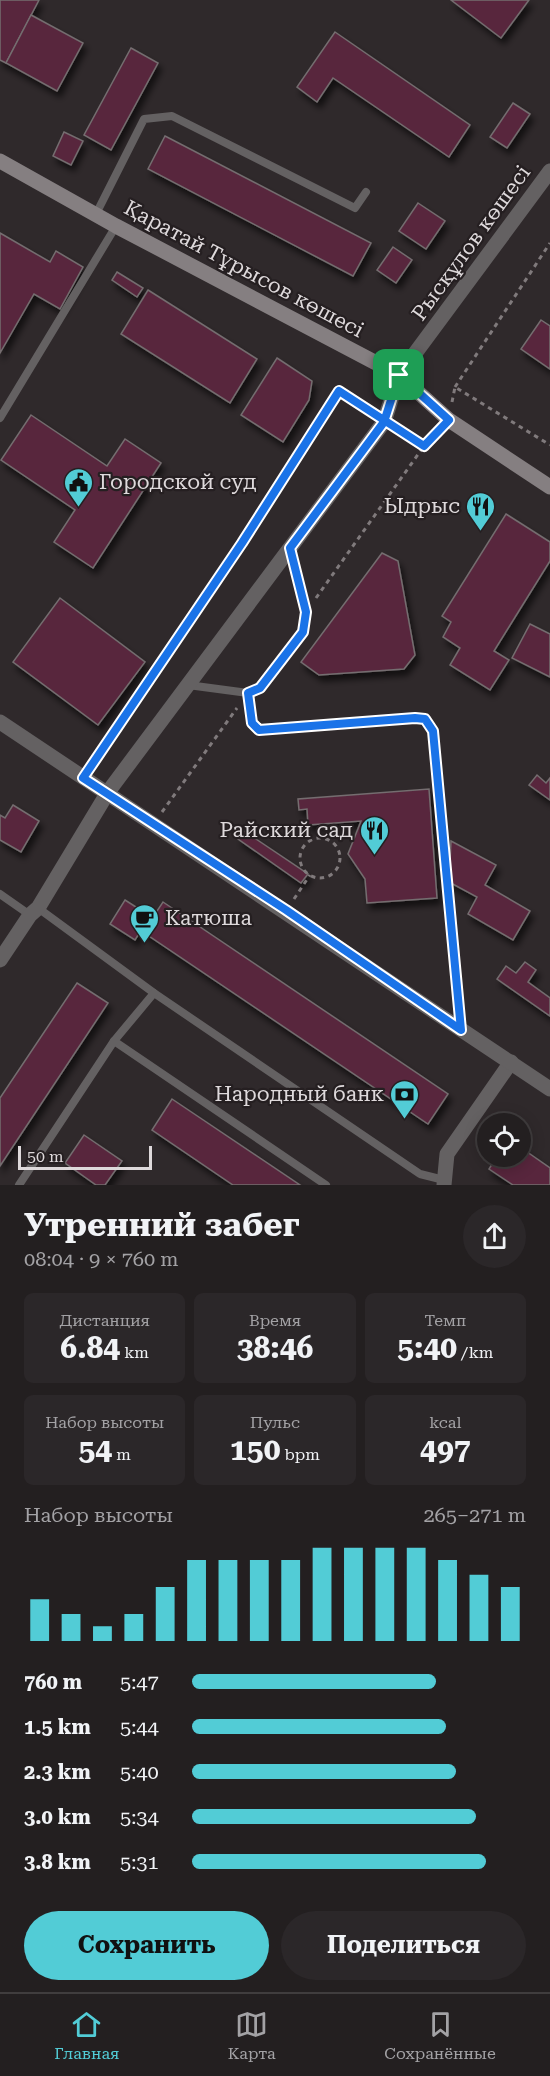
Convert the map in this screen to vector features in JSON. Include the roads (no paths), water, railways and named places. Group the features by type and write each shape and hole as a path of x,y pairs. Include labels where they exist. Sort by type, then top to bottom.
{"main road":[{"name":"Қаратай Тұрысов көшесі","path":"0,160 116,226 399,375 449,420 550,487"}],"street":[{"name":"Рысқұлов көшесі","path":"0,960 34,911 108,792 384,422 399,375 550,171"},
{"path":"0,722 83,778 108,792 153,825 286,910 550,1089"},
{"path":"442,1183 447,1154 512,1062"}],"lane":[{"path":"96,214 144,119 172,117 355,208 366,192"},
{"path":"0,418 116,226"},
{"path":"188,685 248,693 260,688 303,632 306,612 290,548"},
{"path":"248,693 252,723 259,730 415,718 425,719 433,731 461,1030"},
{"path":"0,894 34,911 420,1174 442,1183"},
{"path":"19,1185 114,1041 154,993"},
{"path":"114,1041 326,1185"}],"place":[{"name":"Городской суд","path":"78,508"},
{"name":"Ыдрыс","path":"481,532"},
{"name":"Райский сад","path":"374,856"},
{"name":"Катюша","path":"144,944"},
{"name":"Народный банк","path":"405,1120"}]}
